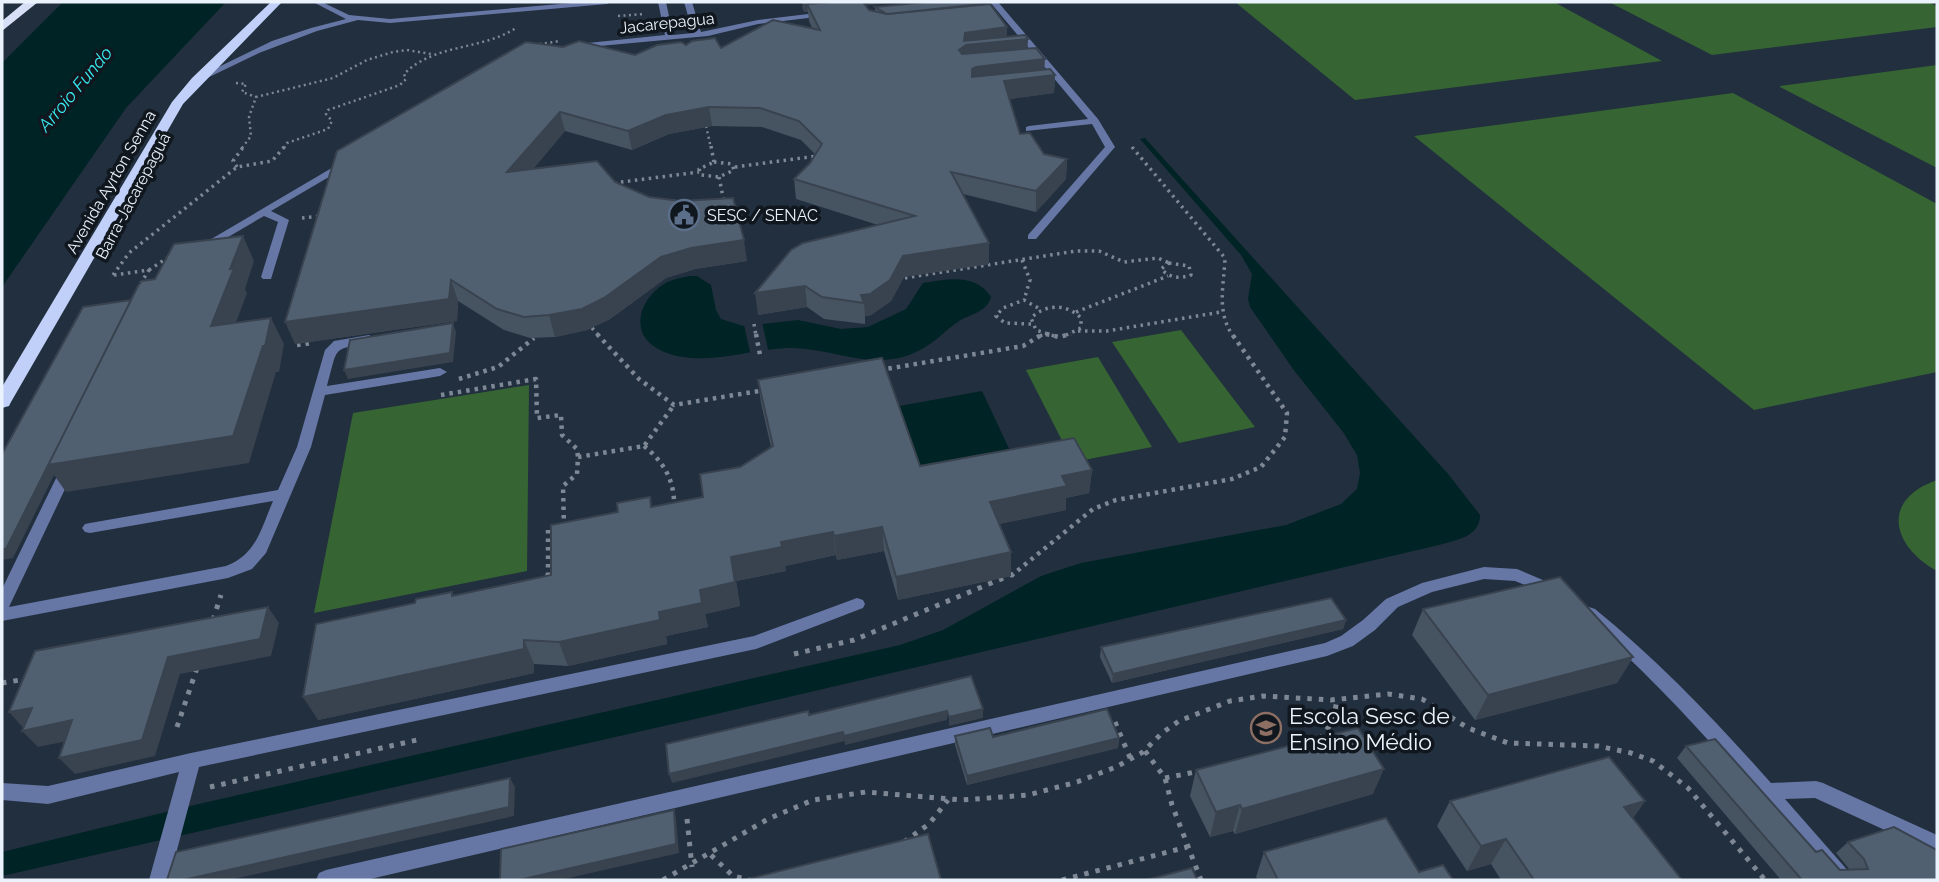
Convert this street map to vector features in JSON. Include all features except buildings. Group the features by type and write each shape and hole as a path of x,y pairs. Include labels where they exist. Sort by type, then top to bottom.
{"highway":[{"path":"2,27 32,2"},
{"name":"Avenida Ayrton Senna","path":"2,402 178,102 196,80 277,2"}],"lane":[{"path":"317,2 357,19"},
{"path":"196,80 269,46 327,26 357,19 423,19 607,2"},
{"path":"662,2 670,38"},
{"path":"688,2 698,35"},
{"path":"994,2 1063,80 1095,121 1110,147 1032,237"},
{"name":"Jacarepagua","path":"566,44 684,37 758,22 838,13"},
{"path":"993,15 1006,14"},
{"path":"684,37 687,47"},
{"path":"1020,48 1032,46"},
{"path":"1030,61 1043,60"},
{"path":"1051,82 1063,80"},
{"path":"1029,129 1095,121"},
{"path":"195,253 355,157"},
{"path":"263,212 284,220 267,277"},
{"path":"2,615 228,572 246,565 258,553 304,447 333,346 388,336"},
{"path":"319,392 440,372"},
{"path":"2,605 73,458"},
{"path":"90,528 283,494"},
{"path":"326,880 1326,649 1347,641 1392,603 1428,587 1484,573 1517,575 1574,602 1620,637 1766,792 1843,880"},
{"path":"2,792 48,795 191,761 756,642 858,604"},
{"path":"159,880 191,761"},
{"path":"1766,792 1816,789 1937,845"}],"path":[{"path":"531,46 566,44"},
{"path":"174,254 149,270 113,275 129,253 237,167 272,160 279,156 287,143 328,130 332,121 326,114 328,110 400,85 406,79 404,74 408,69 432,54 407,50 393,52 367,60 333,78 256,97 249,117 251,136 234,156 237,167"},
{"path":"705,126 715,162"},
{"path":"790,655 854,640 1010,577 1093,509 1116,500 1232,478 1261,467 1285,438 1287,413 1227,327 1221,312 1219,297 1225,258 1124,137"},
{"path":"699,172 703,166 715,162 728,162 734,167 817,156"},
{"path":"610,184 699,172 706,177 719,177 731,173 734,167"},
{"path":"719,177 726,209"},
{"path":"284,220 325,215 322,227"},
{"path":"893,280 1090,250 1124,262 1157,258 1170,263 1185,264 1192,272 1183,278 1168,276 1076,312 1058,307 1040,310 1031,318 1031,324"},
{"path":"1022,260 1030,272 1031,285 1024,300 1003,308 996,316 1005,323 1031,324 1044,334 1063,336 1078,331 1107,331 1221,312"},
{"path":"1168,276 1161,269 1170,263"},
{"path":"138,289 149,270"},
{"path":"1024,300 1040,310"},
{"path":"1076,312 1082,321 1078,331"},
{"path":"754,324 760,355"},
{"path":"592,328 629,372 674,405 768,389"},
{"path":"878,370 1023,346 1044,334"},
{"path":"440,372 458,369 457,380 498,367 534,338"},
{"path":"467,391 468,377"},
{"path":"428,397 537,379 537,418 561,415 562,435 577,449 577,474 563,486 564,527"},
{"path":"578,457 644,446 674,405"},
{"path":"644,446 664,464 671,480 676,506"},
{"path":"663,509 686,505"},
{"path":"548,582 548,530 576,525"},
{"path":"211,626 228,572"},
{"path":"177,727 202,652"},
{"path":"2,683 33,677"},
{"path":"663,880 692,867 755,825 783,811 838,793 910,793 949,800 1034,794 1100,775 1145,751 1164,732 1187,717 1244,697 1284,695 1337,700 1404,694 1425,700 1462,725 1510,744 1545,747 1572,743 1617,749 1641,756 1666,769 1689,791 1765,880"},
{"path":"1106,700 1131,760"},
{"path":"1311,743 1329,732 1337,700"},
{"path":"182,796 422,739"},
{"path":"1145,751 1165,778 1187,847 1201,880"},
{"path":"1165,778 1205,770"},
{"path":"685,797 692,867"},
{"path":"901,845 929,824 949,800"},
{"path":"1062,880 1187,847"},
{"path":"711,855 733,876 747,880 757,879"}],"green space":[{"path":"1235,2 1554,2 1662,61 1355,100"},
{"path":"1609,2 1928,2 1937,6 1937,27 1712,55"},
{"path":"1937,65 1937,168 1780,87 1780,86"},
{"path":"1733,93 1937,204 1937,372 1754,410 1414,136"},
{"path":"1181,330 1255,427 1179,443 1112,342"},
{"path":"1098,357 1152,447 1073,462 1026,370"},
{"path":"529,385 527,571 314,613 353,413"},
{"path":"1937,480 1937,571 1910,549 1899,524 1900,511 1907,499"}],"water":[{"name":"Arroio Fundo","path":"63,2 226,2 126,108 2,287 2,63"},
{"path":"1145,138 1449,475 1480,515 1472,533 1439,545 695,719 2,876 2,852 203,803 900,645 943,630 1041,576 1081,563 1286,525 1341,504 1357,489 1360,473 1357,455 1343,432 1293,369 1250,307 1248,299 1252,274 1241,255 1140,139"},
{"path":"697,276 711,285 716,310 721,319 743,326 798,320 841,329 868,327 906,309 923,283 942,280 969,281 985,289 991,297 986,306 959,321 928,346 900,358 867,359 802,348 786,348 722,357 690,358 660,350 650,344 641,327 643,308 655,291 670,281"},
{"path":"982,391 1019,470 924,488 894,407"}],"pier":[{"path":"762,322 769,354 751,356 744,325"}],"place":[{"name":"SESC / SENAC","path":"684,215"},
{"name":"Escola Sesc de Ensino Médio","path":"1266,728"}]}
